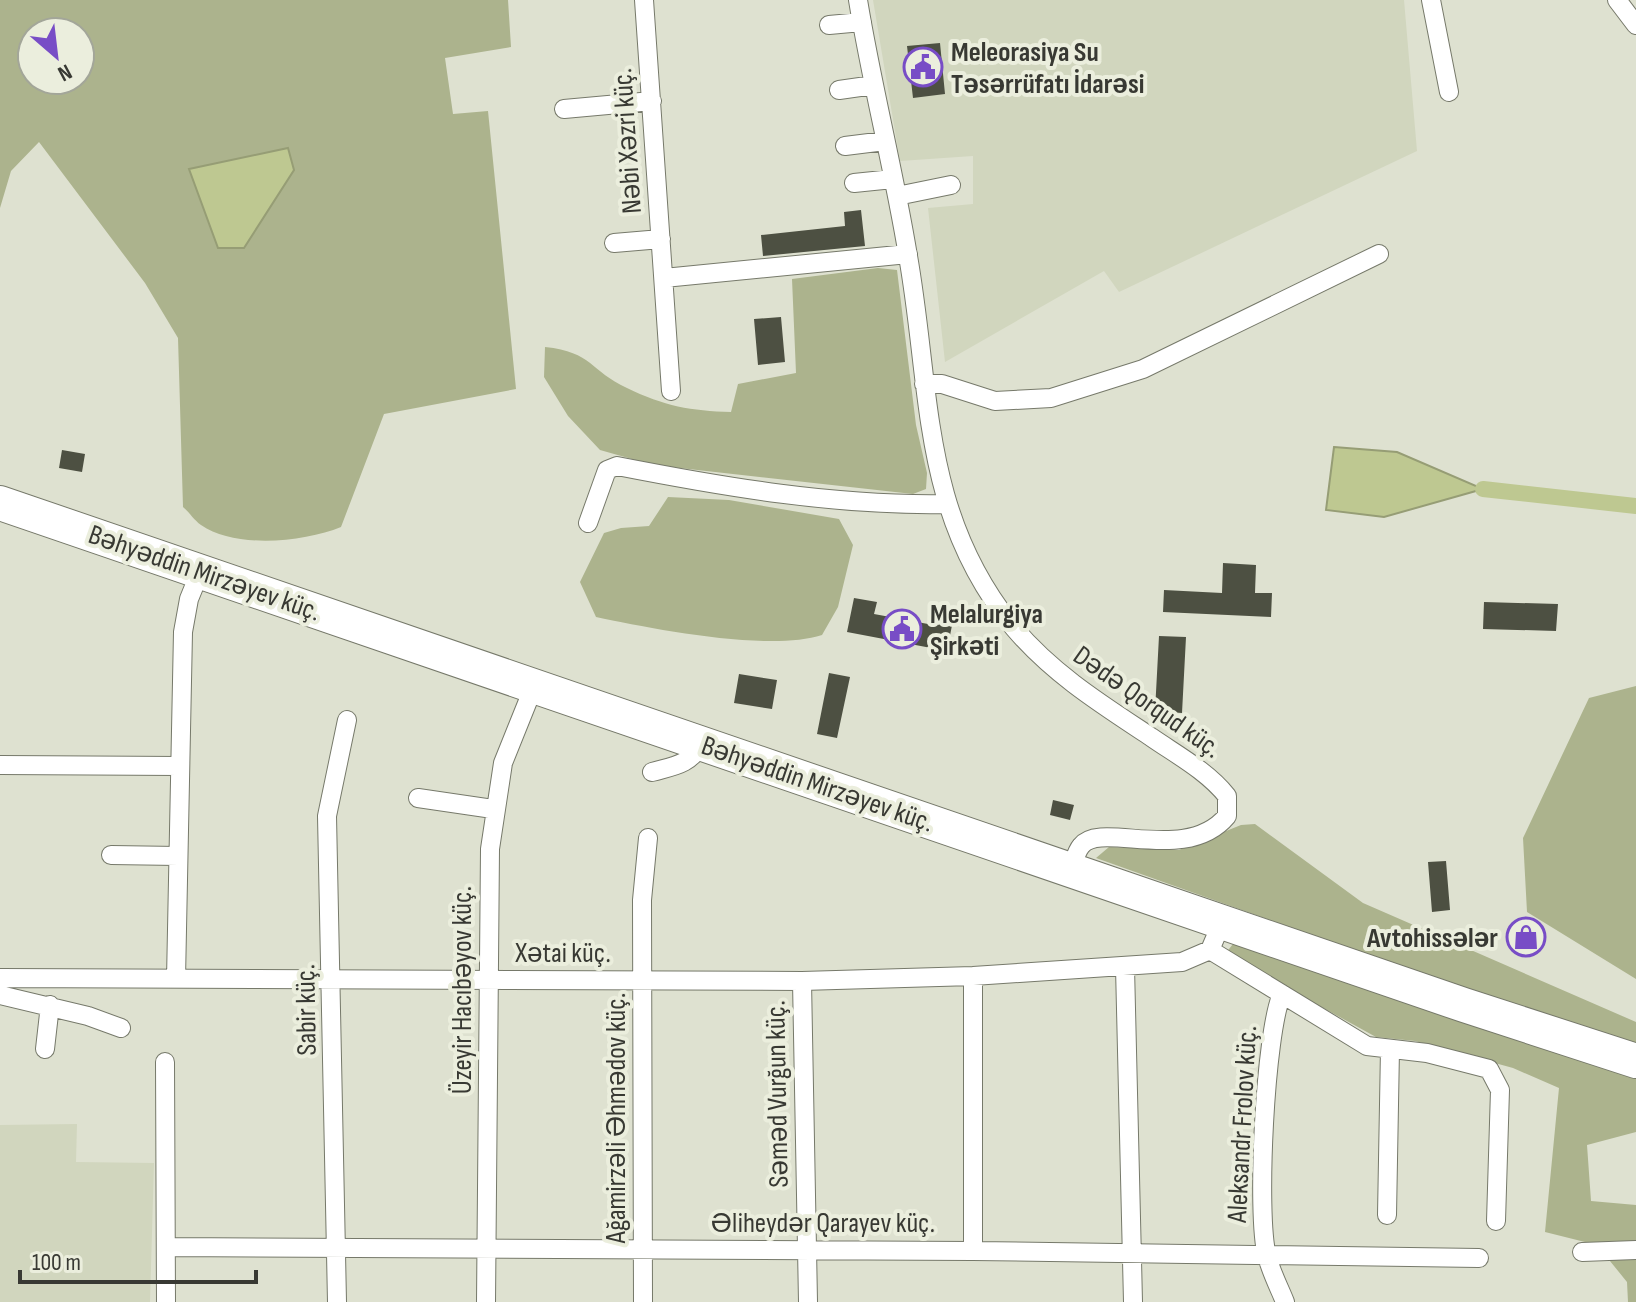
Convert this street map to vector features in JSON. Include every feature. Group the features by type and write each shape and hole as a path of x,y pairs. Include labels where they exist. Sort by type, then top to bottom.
{"highway":[{"name":"Bəhyəddin Mirzəyev küç.","path":"0,503 1071,869 1216,936 1636,1061"}],"street":[{"name":"Nəbi Xəzri küç.","path":"644,0 671,391"},
{"name":"Dədə Qorqud küç.","path":"858,0 908,254 924,384 946,504 966,554 982,583 1037,654 1070,684 1193,765 1227,796 1227,816 1211,831 1172,841 1106,836 1090,839 1081,845 1071,869"},
{"path":"1431,0 1449,92"},
{"path":"1617,0 1636,25"},
{"path":"829,25 862,22"},
{"path":"839,90 874,85"},
{"path":"564,109 652,101"},
{"path":"845,146 885,141"},
{"path":"854,183 895,188 951,185"},
{"path":"614,243 661,239"},
{"path":"664,278 908,254"},
{"path":"924,384 942,384 995,401 1018,402 1064,394 1143,369 1379,254"},
{"path":"588,523 601,478 607,470 617,466 687,480 862,502 946,504"},
{"path":"176,979 185,616 200,572"},
{"name":"Üzeyir Hacıbəyov küç.","path":"486,1302 493,809 503,763 534,686"},
{"name":"Sabir küç.","path":"337,1302 333,979 327,816 347,720"},
{"path":"652,772 685,763 694,757 701,744"},
{"path":"0,765 180,766"},
{"path":"418,798 493,809"},
{"name":"Ağamirzəli Əhmədov küç.","path":"643,1302 642,900 648,838"},
{"path":"111,855 178,856"},
{"path":"1216,936 1282,994 1367,1046 1477,1064 1489,1069 1500,1090 1496,1221"},
{"name":"Xətai küç.","path":"0,978 802,981 973,976 1182,962 1216,936"},
{"path":"1125,967 1133,1302"},
{"path":"973,976 973,1251"},
{"name":"Səməd Vurğun küç.","path":"802,981 808,1302"},
{"name":"Aleksandr Frolov küç.","path":"1282,994 1271,1032 1262,1210 1267,1257 1285,1302"},
{"path":"0,995 50,1005 121,1028"},
{"path":"45,1049 50,1005"},
{"path":"1387,1215 1390,1049"},
{"path":"165,1062 166,1302"},
{"name":"Əliheydər Qarayev küç.","path":"166,1247 973,1251 1479,1258"},
{"path":"1582,1252 1636,1250"}],"shaded area":[{"path":"0,0 508,0 511,47 445,58 453,114 488,111 516,389 384,414 341,527 308,536 270,541 232,538 216,533 201,525 183,507 178,338 145,283 39,142 11,171 0,208"},
{"path":"873,0 1404,0 1417,151 1119,292 1104,271 945,362 928,208 973,204 973,156 900,161"},
{"path":"288,148 294,170 244,248 218,248 189,169"},
{"path":"878,268 897,270 916,425 927,473 926,489 913,494 653,465 600,450 568,416 544,377 545,347 573,353 615,382 653,399 690,409 731,412 738,384 796,373 792,279"},
{"path":"1334,447 1397,452 1483,489 1384,517 1326,510"},
{"path":"668,497 729,500 839,519 853,545 838,607 822,635 799,640 742,640 596,617 580,582 604,533 649,526"},
{"path":"1636,686 1636,979 1527,912 1523,838 1589,698"},
{"path":"1255,824 1363,903 1636,1022 1636,1046 1478,994 1096,858 1109,847 1179,850 1241,825"},
{"path":"1233,944 1636,1077 1636,1132 1587,1145 1591,1201 1636,1205 1636,1302 1628,1302 1627,1282 1597,1245 1545,1232 1559,1088 1513,1068 1415,1041 1376,1037 1225,954"},
{"path":"77,1124 76,1162 154,1163 150,1302 0,1302 0,1125"}],"building":[{"path":"940,43 945,94 913,98 907,46"},
{"path":"861,210 865,246 763,256 761,235 845,226 844,212"},
{"path":"781,317 785,362 758,365 754,319"},
{"path":"62,450 85,454 82,472 59,468"},
{"path":"1223,563 1256,565 1255,593 1272,593 1271,617 1163,612 1164,590 1222,593"},
{"path":"854,598 877,602 874,614 928,624 931,610 954,615 947,651 847,632"},
{"path":"1484,602 1558,604 1556,631 1483,629"},
{"path":"1159,636 1186,637 1182,713 1155,711"},
{"path":"829,673 850,677 837,738 817,734"},
{"path":"739,674 777,680 772,709 734,703"},
{"path":"1053,800 1074,805 1070,820 1050,815"},
{"path":"1446,861 1450,910 1432,912 1428,862"}],"waterway":[{"path":"1483,489 1636,506"}],"place":[{"name":"Meleorasiya Su Təsərrüfatı İdarəsi","path":"923,67"},
{"name":"Melalurgiya Şirkəti","path":"902,629"},
{"name":"Avtohissələr","path":"1526,937"}]}
